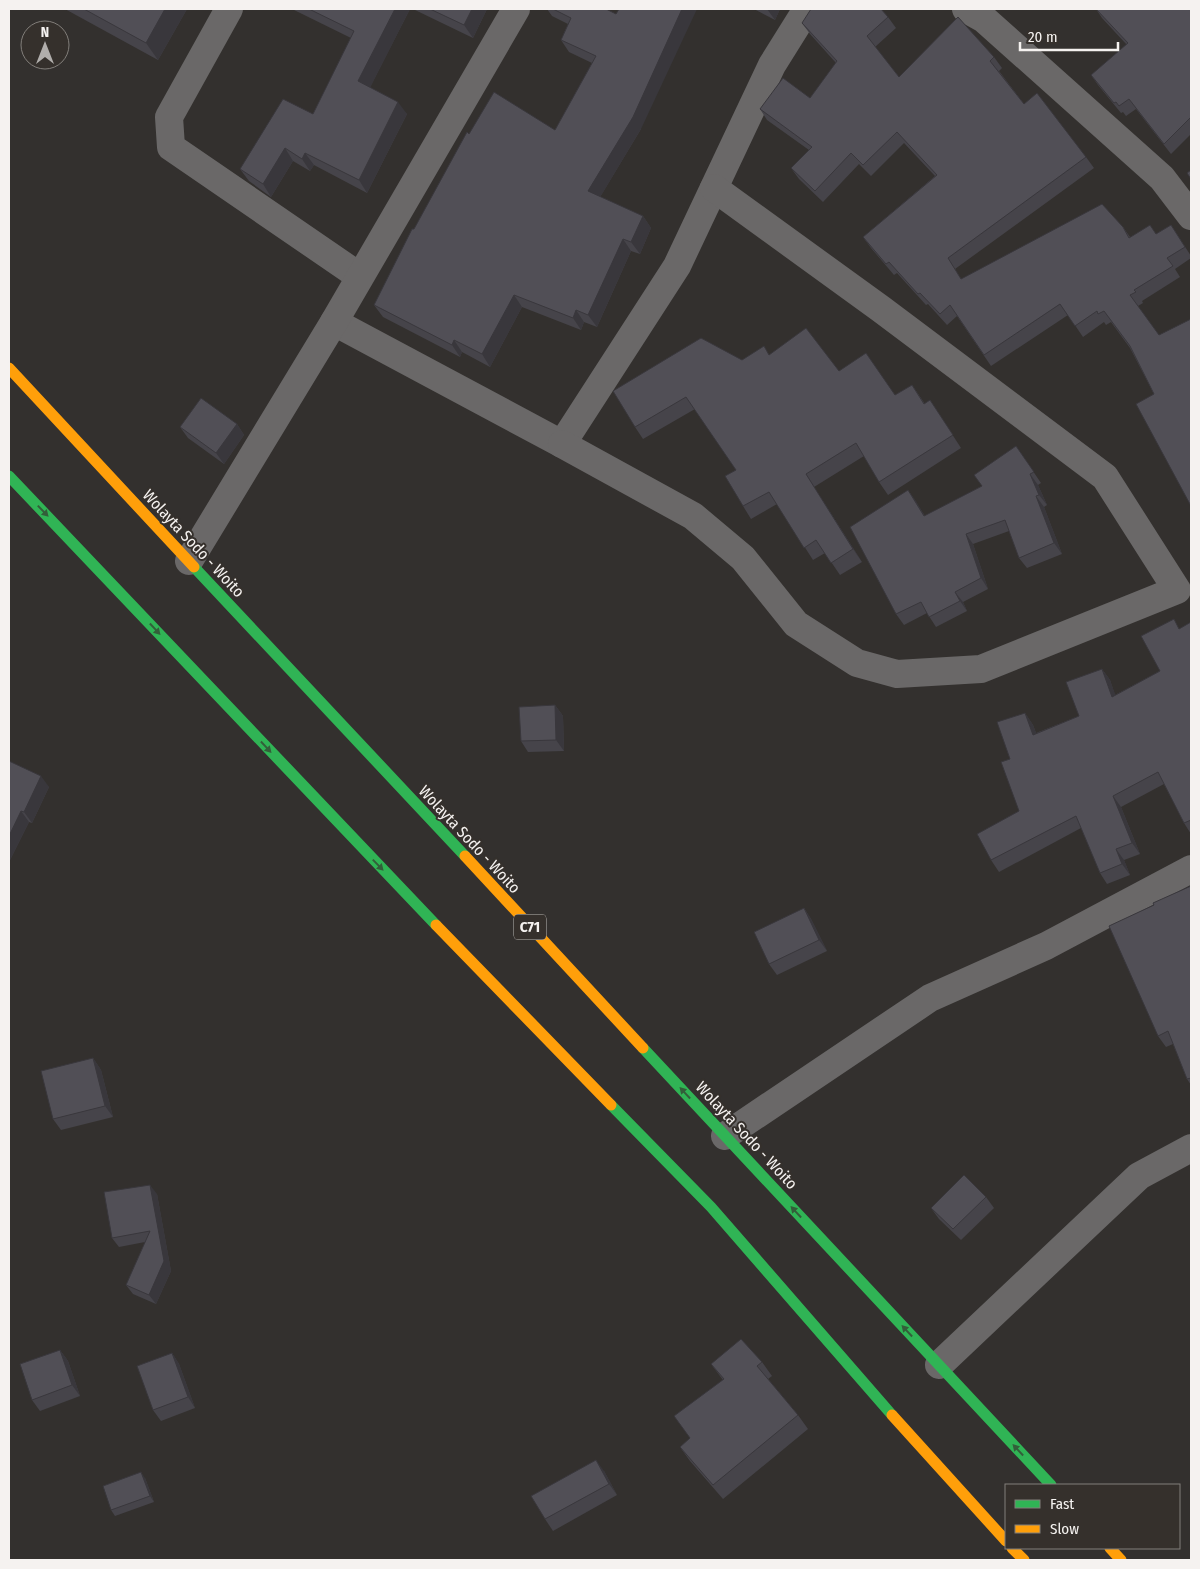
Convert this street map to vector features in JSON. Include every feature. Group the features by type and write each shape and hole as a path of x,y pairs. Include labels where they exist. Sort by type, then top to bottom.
{"highway":[{"name":"Wolayta Sodo - Woito","path":"9,368 1050,1484"},
{"path":"9,476 354,840 711,1207 838,1355 1005,1540"},
{"path":"1013,1549 1024,1560"},
{"path":"1111,1549 1121,1560"}],"street":[{"path":"229,9 169,117 171,147 359,276"},
{"path":"189,561 334,322 359,276 516,9"},
{"path":"562,444 677,266 772,65 807,9"},
{"path":"966,9 984,19 1162,178 1191,216"},
{"path":"334,322 693,516 743,558 796,624 857,663 897,674 981,669 1184,588 1105,477 881,309 714,188"},
{"path":"725,1136 930,998 1046,946 1191,869"},
{"path":"939,1365 1139,1176 1191,1148"}],"building":[{"path":"84,9 165,9 146,43"},
{"path":"309,9 395,9 358,81 398,102 359,180 305,153 302,159 285,148 263,184 240,169 283,99 313,114 354,31"},
{"path":"430,9 472,9 464,25"},
{"path":"553,9 606,9 616,14 619,9 682,9 633,117 588,191 643,216 631,242 623,239 588,315 576,310 573,318 514,295 482,354 454,340 452,345 374,305 412,229 414,229 467,132 469,134 494,92 555,130 596,56 561,40 571,18"},
{"path":"811,9 881,9 888,17 867,36 899,77 958,17 994,57 990,61 1024,104 1037,93 1086,157 948,258 961,279 1102,204 1123,227 1129,238 1150,225 1156,234 1171,225 1185,247 1167,258 1173,266 1134,290 1136,292 1130,295 1159,335 1191,319 1191,506 1136,404 1154,394 1130,346 1104,311 1098,314 1097,311 1075,326 1060,304 984,355 950,305 940,314 920,293 918,294 889,262 886,264 863,237 937,175 897,132 863,165 851,153 815,191 791,168 812,147 760,109 783,78 810,98 837,61 802,23"},
{"path":"1096,9 1191,9 1191,117 1164,144 1129,99 1119,106 1116,102 1114,103 1091,75 1128,43"},
{"path":"1191,170 1191,179 1187,173"},
{"path":"806,328 839,371 866,353 895,395 912,385 924,404 930,400 953,435 879,482 856,443 806,474 853,549 831,563 816,540 804,548 769,492 743,506 725,476 736,470 686,397 635,427 613,391 701,338 742,360 764,346 769,355"},
{"path":"201,398 237,424 216,453 180,427"},
{"path":"1016,446 1034,472 1030,474 1039,495 1036,496 1054,543 1019,558 1005,520 966,534 981,578 955,592 960,601 929,617 921,602 896,614 850,527 908,490 924,516 982,486 974,475"},
{"path":"1174,619 1179,629 1191,622 1191,820 1184,823 1158,772 1113,796 1132,843 1116,849 1122,864 1100,873 1076,816 991,860 977,834 1019,811 1001,762 1010,759 997,722 1025,713 1033,735 1079,716 1066,682 1102,669 1112,697 1160,671 1141,636"},
{"path":"555,705 556,740 521,741 519,707"},
{"path":"9,761 41,776 24,812 21,811 9,836"},
{"path":"1191,886 1191,1078 1187,1079 1168,1031 1158,1036 1109,926"},
{"path":"804,908 819,940 769,964 754,932"},
{"path":"93,1058 105,1106 53,1119 41,1071"},
{"path":"964,1175 986,1197 953,1229 931,1208"},
{"path":"150,1185 164,1261 149,1295 126,1285 150,1231 112,1238 104,1192"},
{"path":"741,1339 762,1362 757,1366 798,1415 713,1485 680,1447 690,1438 674,1416 724,1379 711,1364"},
{"path":"60,1350 72,1385 32,1400 20,1364"},
{"path":"172,1353 188,1397 153,1410 137,1366"},
{"path":"596,1460 609,1484 545,1519 531,1496"},
{"path":"141,1472 150,1496 111,1510 103,1486"}],"traffic: fast":[{"path":"9,476 436,925"},
{"path":"194,567 465,856"},
{"path":"643,1048 1050,1484"},
{"path":"611,1105 711,1207 892,1415"}],"traffic: slow":[{"path":"9,368 194,567"},
{"path":"465,856 643,1048"},
{"path":"436,925 611,1105"},
{"path":"892,1415 1005,1540"},
{"path":"1013,1549 1024,1560"},
{"path":"1111,1549 1121,1560"}]}
